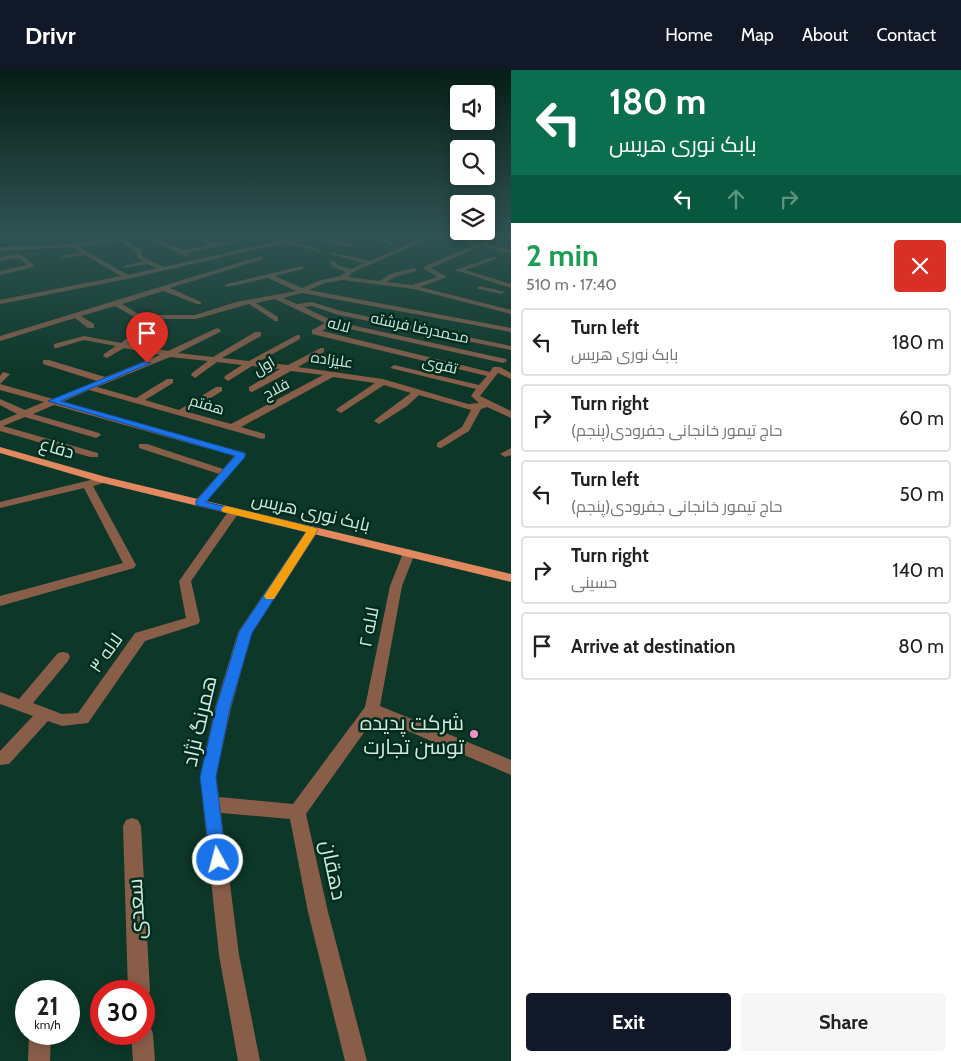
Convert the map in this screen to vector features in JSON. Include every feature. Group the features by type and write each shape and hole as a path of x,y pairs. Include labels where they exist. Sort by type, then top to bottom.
{"main road":[{"name":"دفاع","path":"0,450 103,480"},
{"name":"بابک نوری هریس","path":"103,480 511,578"}],"street":[{"path":"0,302 105,281"},
{"path":"0,339 184,281"},
{"path":"227,285 244,281"},
{"path":"280,281 302,291 511,330"},
{"path":"116,303 138,317 196,317 249,301 302,291 322,281"},
{"path":"374,281 414,286 511,312"},
{"path":"414,286 430,281"},
{"path":"495,281 511,286"},
{"path":"163,288 199,303"},
{"path":"480,288 511,294"},
{"name":"محمدرضا فرشته","path":"276,297 331,323 508,355"},
{"path":"249,301 275,319"},
{"path":"298,306 312,304 339,313 508,355 475,396 481,404 466,429 441,445"},
{"path":"75,316 91,326"},
{"name":"لاله","path":"331,323 315,332 494,372"},
{"path":"0,424 169,354 217,330"},
{"path":"195,374 214,359 258,334"},
{"path":"228,378 297,337"},
{"name":"علیزاده","path":"57,346 79,338 169,354"},
{"path":"107,356 130,338"},
{"name":"علیزاده","path":"145,350 384,382 467,407 481,404 511,415"},
{"name":"اول","path":"252,390 321,350"},
{"path":"46,362 104,380"},
{"name":"تقوی","path":"394,368 481,388"},
{"path":"494,372 511,376"},
{"path":"0,382 6,374"},
{"name":"فلاح","path":"232,428 332,374"},
{"path":"137,401 170,381"},
{"path":"341,410 384,382"},
{"path":"0,387 241,455 199,503"},
{"name":"هفتم","path":"87,387 262,436"},
{"path":"180,413 219,389"},
{"path":"379,421 404,404 417,392"},
{"path":"0,402 25,414 96,435"},
{"path":"0,428 94,455"},
{"path":"143,446 226,473"},
{"path":"0,505 103,480"},
{"path":"0,601 130,565 87,484"},
{"name":"لاله ۳","path":"0,698 62,720 82,719 140,638 194,621 185,581 234,511"},
{"name":"همرنگ نژاد","path":"249,1061 229,955 208,777 223,708 245,632 312,530"},
{"name":"لاله ۲","path":"372,709 396,586 409,553"},
{"path":"22,706 63,657"},
{"path":"211,804 297,812 372,709 511,768"},
{"path":"3,759 45,714"},
{"name":"دهقان","path":"297,812 318,912 356,1061"},
{"name":"سعدی","path":"132,826 139,980"},
{"path":"39,1061 40,1045"},
{"path":"143,1045 144,1061"}],"slow traffic":[{"path":"226,510 312,530 270,596"}],"place":[{"name":"شرکت پدیده توسن تجارت","path":"474,734"}],"route":[{"path":"147,363 52,401 241,455 199,503 312,530 245,632 223,708 208,777 218,860"}]}
